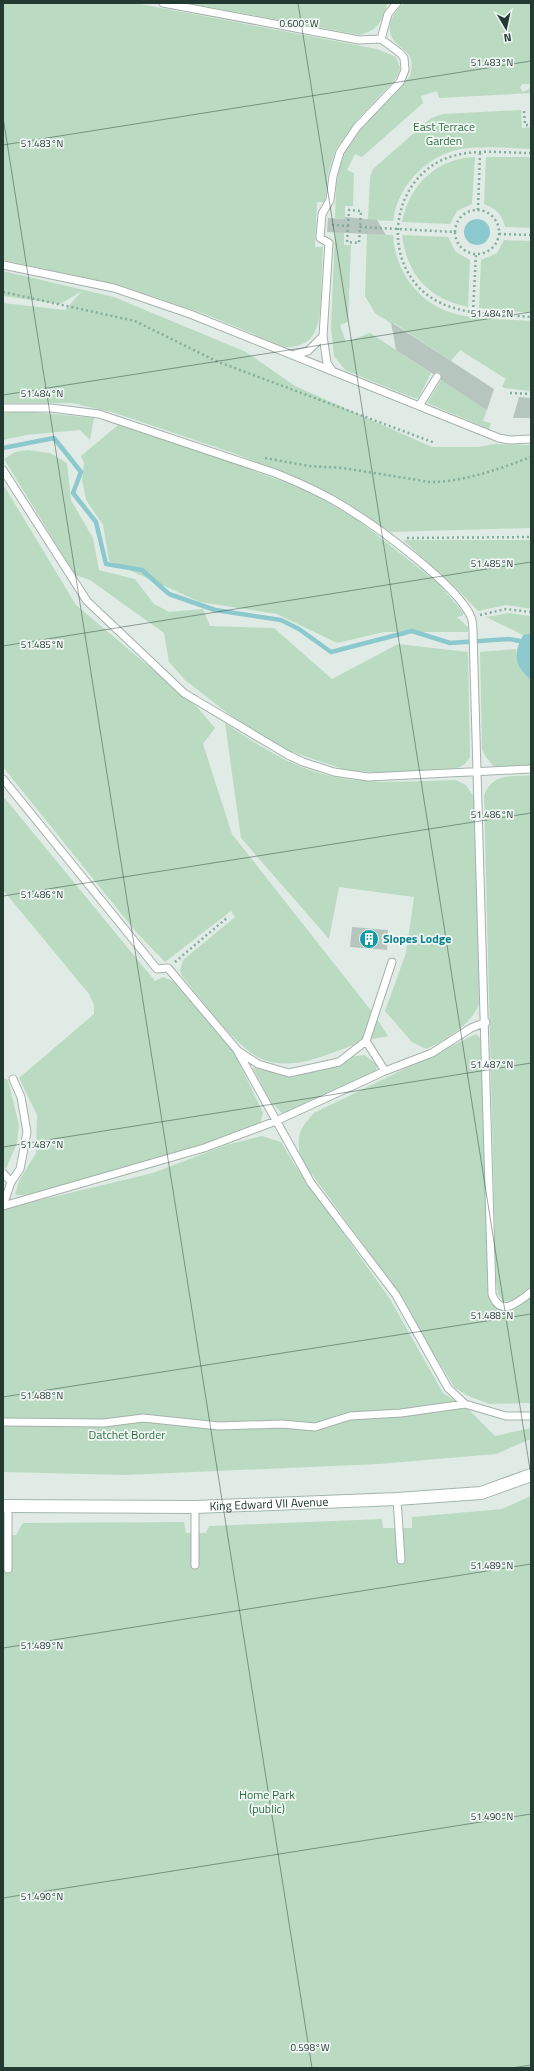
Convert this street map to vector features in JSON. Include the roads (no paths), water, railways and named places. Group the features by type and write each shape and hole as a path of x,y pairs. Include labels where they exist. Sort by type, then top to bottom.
{"main road":[{"name":"King Edward VII Avenue","path":"5,1506 195,1507 397,1499 481,1493 531,1475"}],"lane":[{"path":"162,3 359,40 381,39 400,53 404,58 405,70 394,88 350,136 335,165 330,200 322,214 320,238 329,243 323,336 327,363 333,371"},
{"path":"381,39 388,14 397,3"},
{"path":"3,265 114,288 190,314 499,438 510,440 531,439"},
{"path":"294,355 308,352 323,336"},
{"path":"420,406 436,377"},
{"path":"3,408 51,408 99,414 275,472 326,496 349,509 391,540 446,586 472,618 486,1022 492,1294 498,1304 504,1307 516,1304 531,1292"},
{"path":"3,470 87,601 184,693 288,755 318,768 351,776 368,777 477,773 531,769"},
{"path":"3,779 157,969 168,968 238,1051 311,1183 396,1295 448,1388 465,1404"},
{"path":"238,1051 258,1064 289,1073 339,1062 366,1041 392,962"},
{"path":"3,1206 204,1148 276,1121 385,1071 432,1053 471,1028 486,1022"},
{"path":"366,1041 385,1071"},
{"path":"3,1206 11,1182 20,1169 27,1132 21,1097 13,1079"},
{"path":"3,1172 11,1182"},
{"path":"3,1422 104,1423 143,1418 219,1426 282,1424 315,1427 350,1416 401,1413 465,1404 506,1416 531,1416"},
{"path":"397,1499 401,1560"},
{"path":"5,1506 8,1570"},
{"path":"195,1507 195,1565"}],"water":[{"path":"477,219 486,223 490,232 486,241 477,245 468,241 464,232 468,223"},
{"path":"531,633 531,680 525,675 518,664 517,654 523,635"}],"waterway":[{"path":"3,448 54,438 81,472 73,493 96,522 106,564 142,570 169,594 215,610 281,620 299,629 331,652 412,631 450,643 509,639 520,641"}],"place":[{"name":"Slopes Lodge","path":"369,939"}],"park label":[{"name":"East Terrace Garden","path":"444,134"},
{"name":"Datchet Border","path":"127,1435"},
{"name":"Home Park (public)","path":"267,1802"}]}
